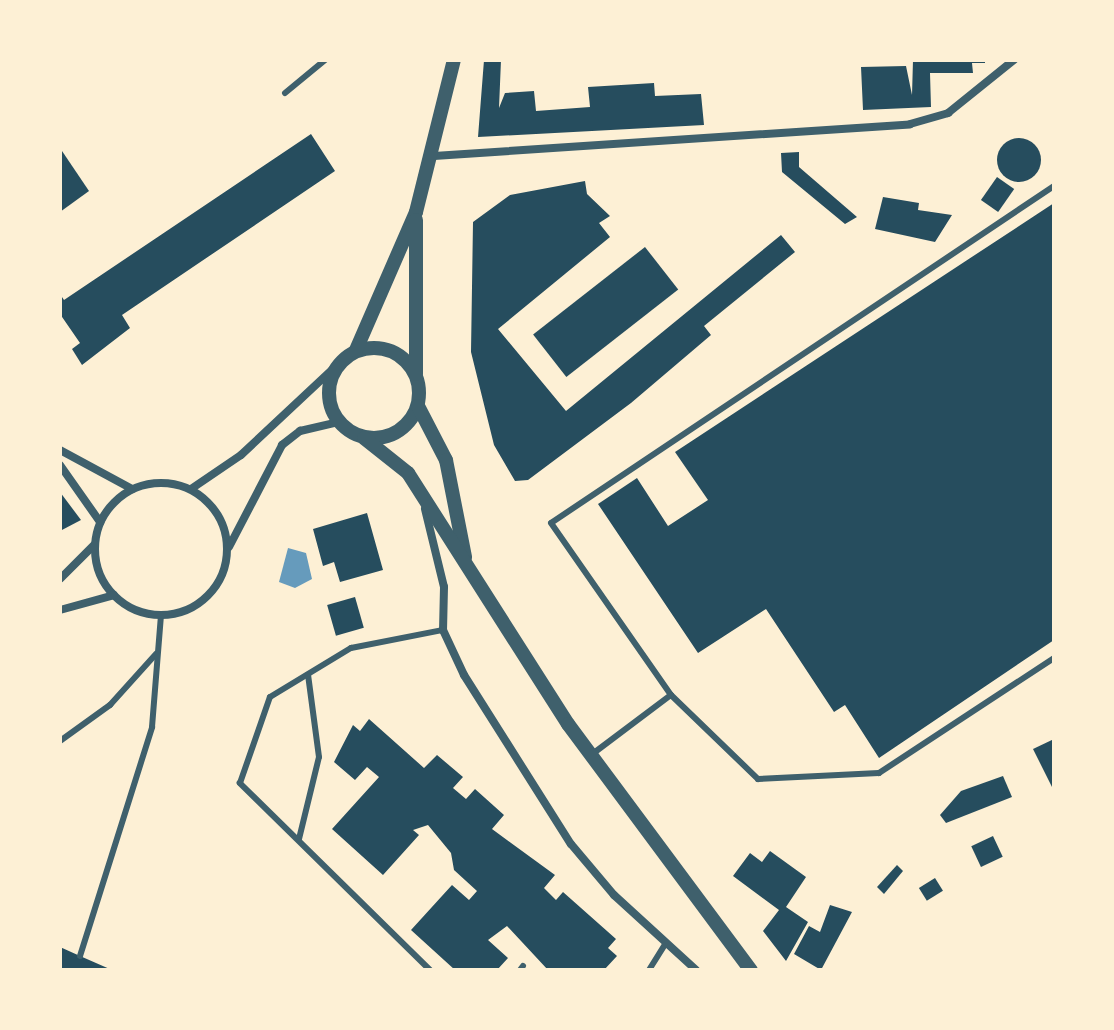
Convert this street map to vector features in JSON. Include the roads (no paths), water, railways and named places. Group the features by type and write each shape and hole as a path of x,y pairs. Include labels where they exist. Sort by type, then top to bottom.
{"street":[{"path":"191,489 241,455 356,350 416,212 434,156 454,60"},
{"path":"434,156 910,124 948,113 1014,60"},
{"path":"416,212 418,406 446,460 467,569"},
{"path":"356,350 402,356 416,374"},
{"path":"336,366 329,404 338,422 408,473 467,569 591,755 751,970"},
{"path":"364,438 387,437 418,406"},
{"path":"60,610 114,595 161,616 195,607 213,592 228,548 282,445 300,431 338,422"},
{"path":"60,450 132,489"},
{"path":"60,465 100,522"},
{"path":"60,579 95,544 100,522 132,489 151,483 191,489 222,520 228,548"},
{"path":"423,496 444,587 443,630 571,844 696,970"},
{"path":"95,544 114,595"}],"lane":[{"path":"285,93 325,60"},
{"path":"1054,186 551,523 671,695 758,779 879,773 1054,658"},
{"path":"80,956 152,727 161,616"},
{"path":"430,970 240,783 270,697 351,648 443,630"},
{"path":"60,741 110,705 156,654"},
{"path":"299,839 319,757 308,675"},
{"path":"591,755 671,695"},
{"path":"60,749 72,733"},
{"path":"649,970 666,943"}],"water":[{"path":"288,548 306,553 312,579 295,588 279,582"}]}
